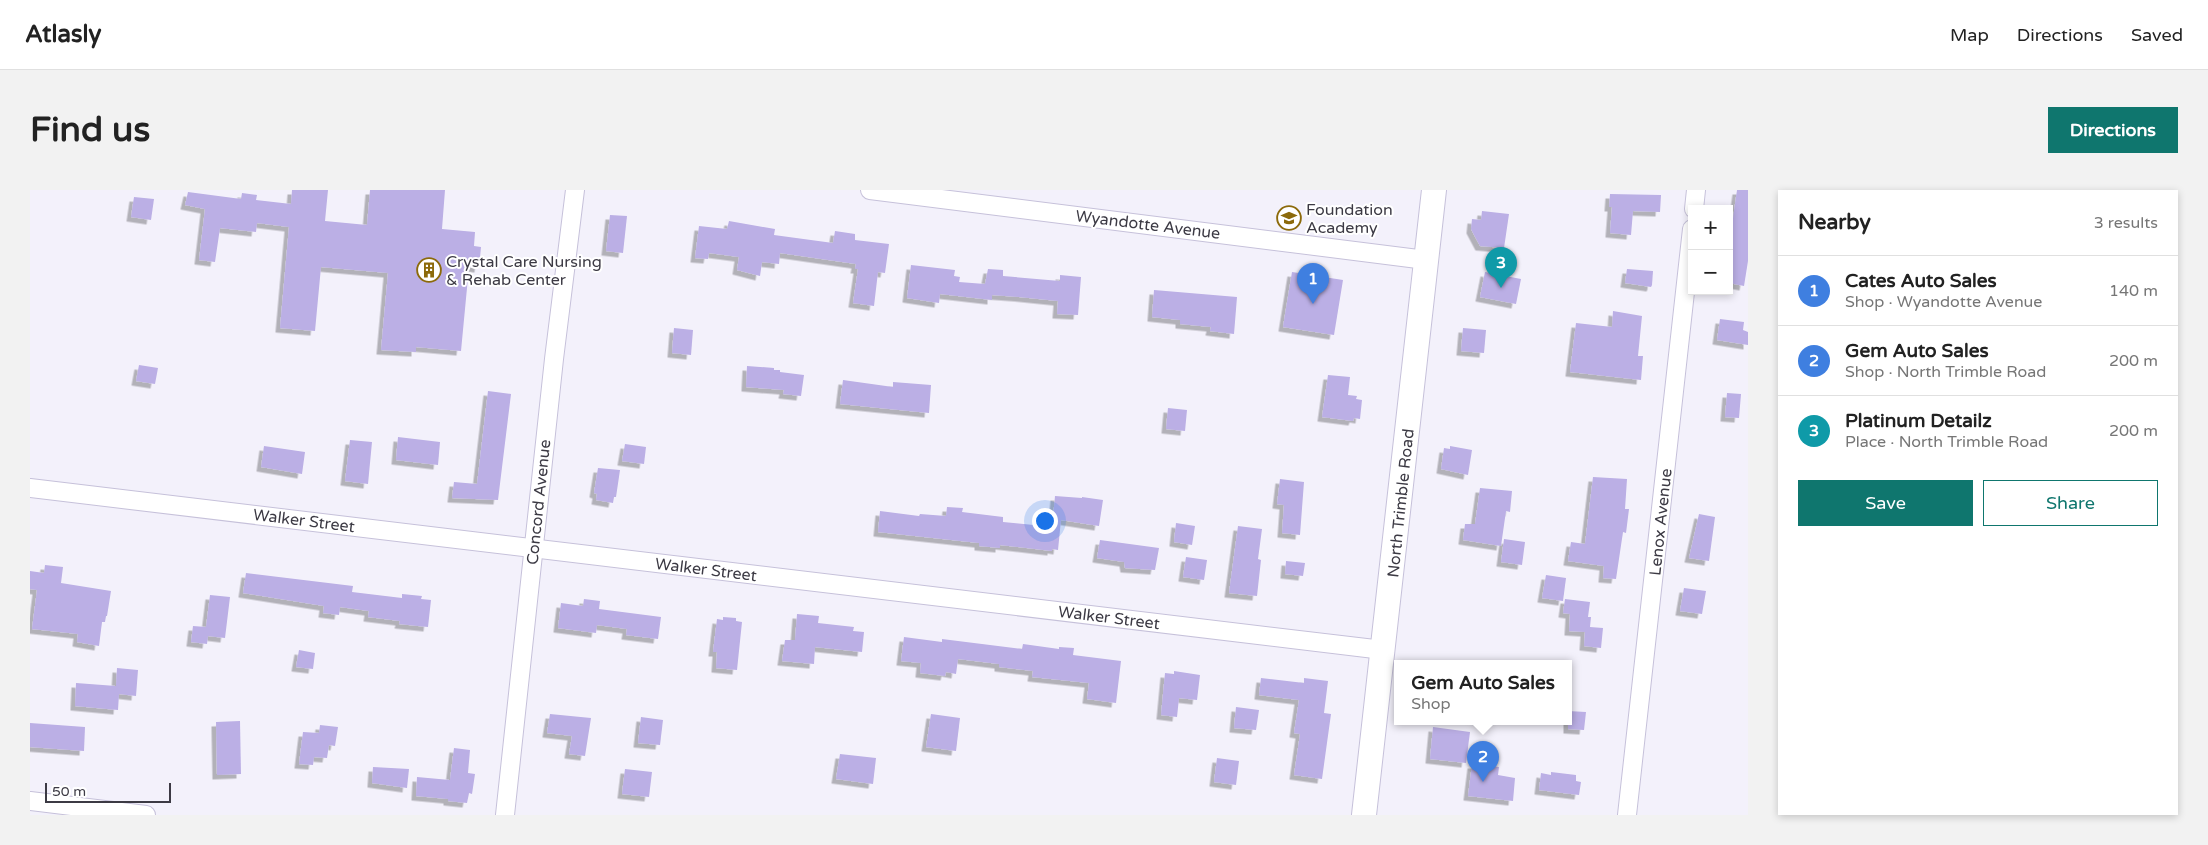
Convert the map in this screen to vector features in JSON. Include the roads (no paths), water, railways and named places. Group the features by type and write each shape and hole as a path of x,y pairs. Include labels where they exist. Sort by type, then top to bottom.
{"main road":[{"name":"North Trimble Road","path":"1364,815 1434,190"}],"street":[{"name":"Concord Avenue","path":"505,815 533,548 575,190"},
{"name":"Wyandotte Avenue","path":"870,190 1426,260"},
{"path":"1694,205 1696,190"},
{"name":"Lenox Avenue","path":"1627,815 1690,250"},
{"name":"Walker Street","path":"30,488 1383,650"},
{"path":"30,801 146,815"}],"place":[{"name":"Foundation Academy","path":"1289,218"},
{"name":"Crystal Care Nursing & Rehab Center","path":"429,270"},
{"name":"Platinum Detailz","path":"1501,288"},
{"name":"Cates Auto Sales","path":"1313,304"},
{"name":"Gem Auto Sales","path":"1483,782"}]}
